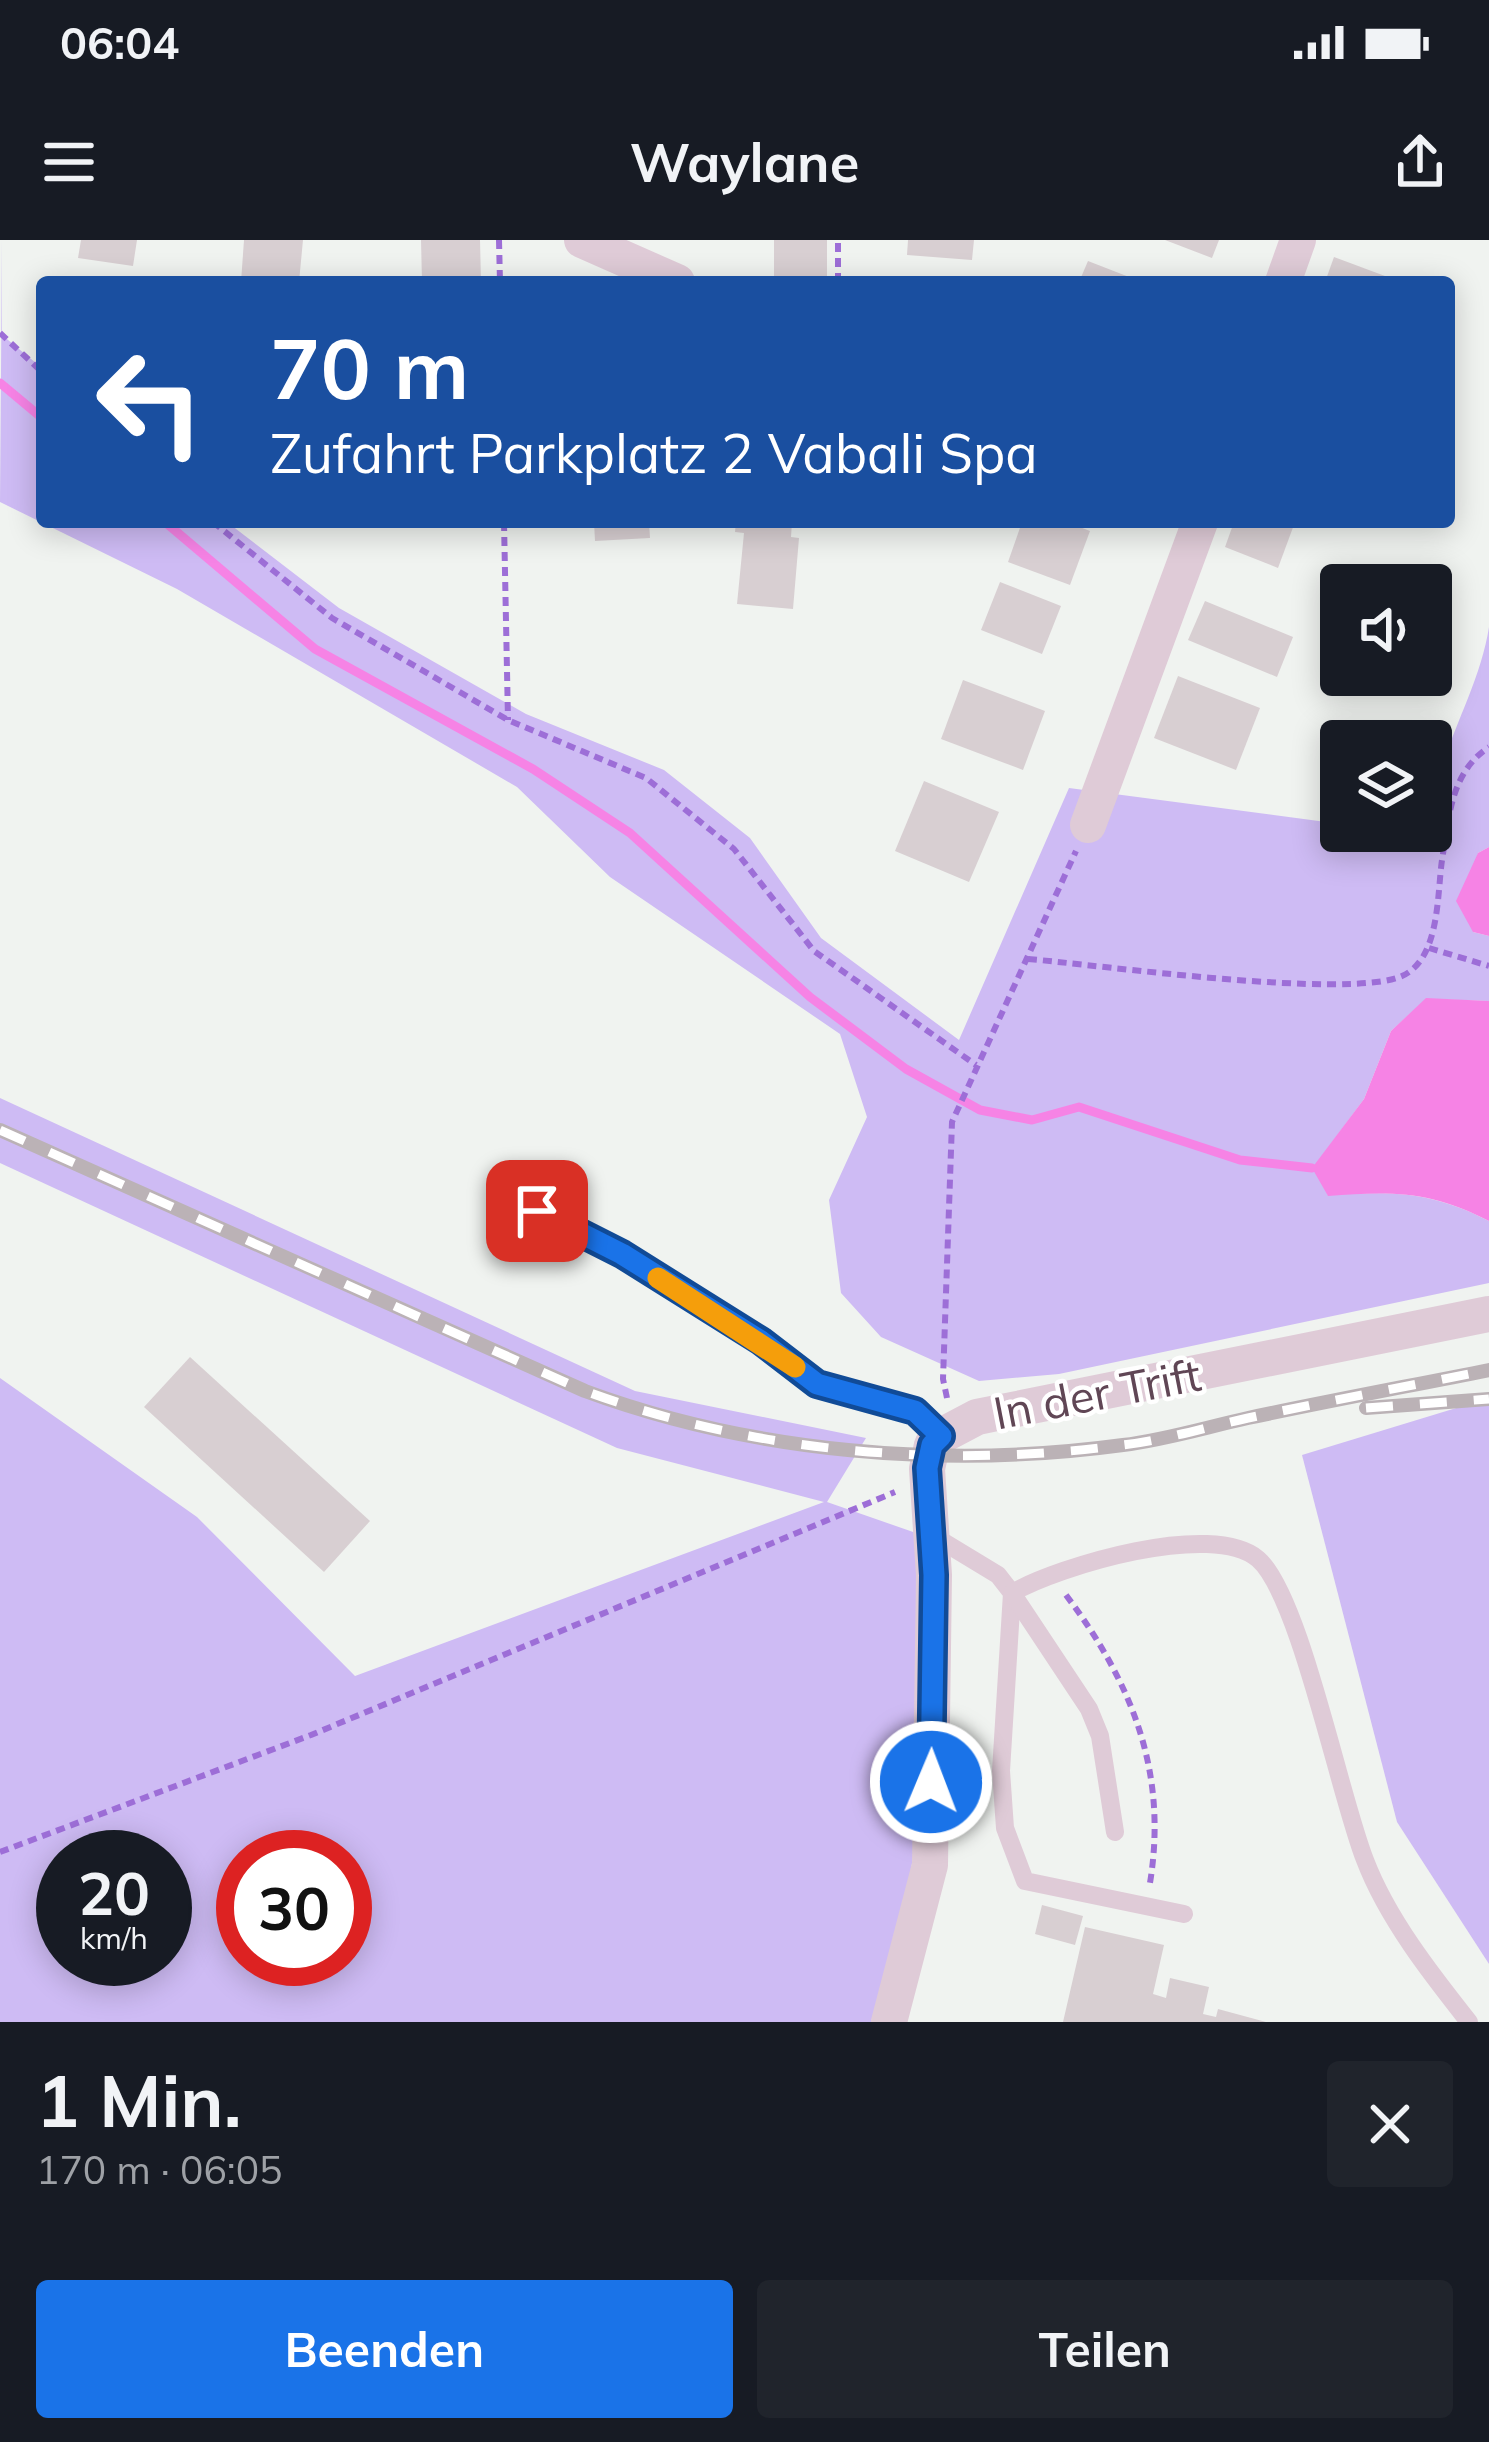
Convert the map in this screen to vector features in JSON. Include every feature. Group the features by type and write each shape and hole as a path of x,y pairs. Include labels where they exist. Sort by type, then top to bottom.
{"street":[{"path":"582,240 663,276"},
{"path":"1285,276 1298,240"},
{"path":"1088,825 1198,528"},
{"name":"In der Trift","path":"890,2022 930,1865 929,1454 947,1431 1489,1315"}],"lane":[{"path":"537,1211 622,1254 761,1341 817,1384 915,1411 947,1431"},
{"path":"932,1535 998,1575 1089,1709 1100,1736 1114,1832"},
{"path":"1012,1593 1044,1575 1127,1554 1214,1543 1253,1554 1265,1566 1291,1619 1366,1864 1429,1971 1469,2022"},
{"path":"1012,1593 1001,1771 1006,1828 1025,1880 1184,1914"}],"path":[{"path":"499,240 500,276"},
{"path":"838,240 838,276"},
{"path":"0,333 36,366"},
{"path":"220,528 332,618 508,720 646,778 734,849 814,951 976,1065"},
{"path":"504,528 508,720"},
{"path":"1028,959 1345,985 1404,976 1429,948 1453,791 1475,756 1489,747"},
{"path":"947,1431 943,1378 952,1122 1088,825"},
{"path":"1429,948 1489,966"},
{"path":"0,1852 311,1735 875,1498 928,1482"}],"shaded area":[{"path":"2,240 2,335 36,363 36,520 0,502"},
{"path":"53,528 235,528 339,608 526,714 664,770 750,838 821,938 959,1040 1069,788 1320,821 1320,852 1452,852 1452,738 1489,627 1489,847 1478,853 1473,932 1489,936 1489,1001 1426,999 1391,1031 1364,1099 1313,1168 1328,1195 1411,1195 1489,1221 1489,1283 1059,1374 979,1381 881,1337 841,1293 829,1200 867,1117 840,1034 610,877 517,787 177,589"},
{"path":"1489,847 1489,936 1473,932 1456,901 1478,853"},
{"path":"1426,998 1489,1001 1489,1221 1411,1195 1328,1196 1312,1168 1364,1099 1391,1031"},
{"path":"0,1098 635,1391 866,1438 827,1502 916,1533 916,1836 908,1891 871,2022 0,2022 0,1378 197,1517 355,1676 824,1502 617,1448 0,1163"},
{"path":"1489,1398 1489,1964 1397,1822 1302,1455"}],"building":[{"path":"81,240 137,240 133,266 78,258"},
{"path":"244,240 303,240 300,276 241,276"},
{"path":"421,240 480,240 481,276 422,276"},
{"path":"774,240 827,240 827,276 774,276"},
{"path":"908,240 974,240 972,260 907,255"},
{"path":"1165,240 1219,240 1212,258"},
{"path":"1334,257 1385,276 1327,276"},
{"path":"1088,261 1127,276 1082,276"},
{"path":"594,528 649,528 650,538 595,541"},
{"path":"735,528 792,528 791,537 799,538 793,609 737,604 744,533 735,532"},
{"path":"1020,528 1090,531 1070,585 1008,562"},
{"path":"1232,528 1293,528 1278,568 1225,547"},
{"path":"1000,582 1061,606 1042,654 981,630"},
{"path":"1205,601 1293,637 1277,677 1188,640"},
{"path":"1178,676 1260,708 1236,770 1154,738"},
{"path":"963,680 1045,711 1023,770 941,739"},
{"path":"924,781 999,812 969,882 895,851"},
{"path":"190,1357 370,1521 324,1572 144,1407"},
{"path":"1042,1905 1083,1916 1075,1945 1035,1934"},
{"path":"1085,1927 1164,1945 1153,1994 1166,1998 1170,1978 1209,1987 1203,2014 1216,2017 1218,2009 1266,2022 1063,2022"}],"waterway":[{"path":"0,383 36,413"},
{"path":"172,528 315,649 533,769 630,833 810,997 906,1069 980,1110 1032,1120 1079,1107 1240,1160 1312,1168"}],"railway":[{"path":"0,1130 585,1391 649,1412 782,1442 919,1455 1056,1452 1154,1440 1489,1370"},
{"path":"1366,1408 1489,1399"}],"slow traffic":[{"path":"658,1278 795,1367"}],"route":[{"path":"537,1211 622,1254 761,1341 817,1384 915,1411 941,1436 932,1445 927,1468 934,1575 931,1782"}]}
